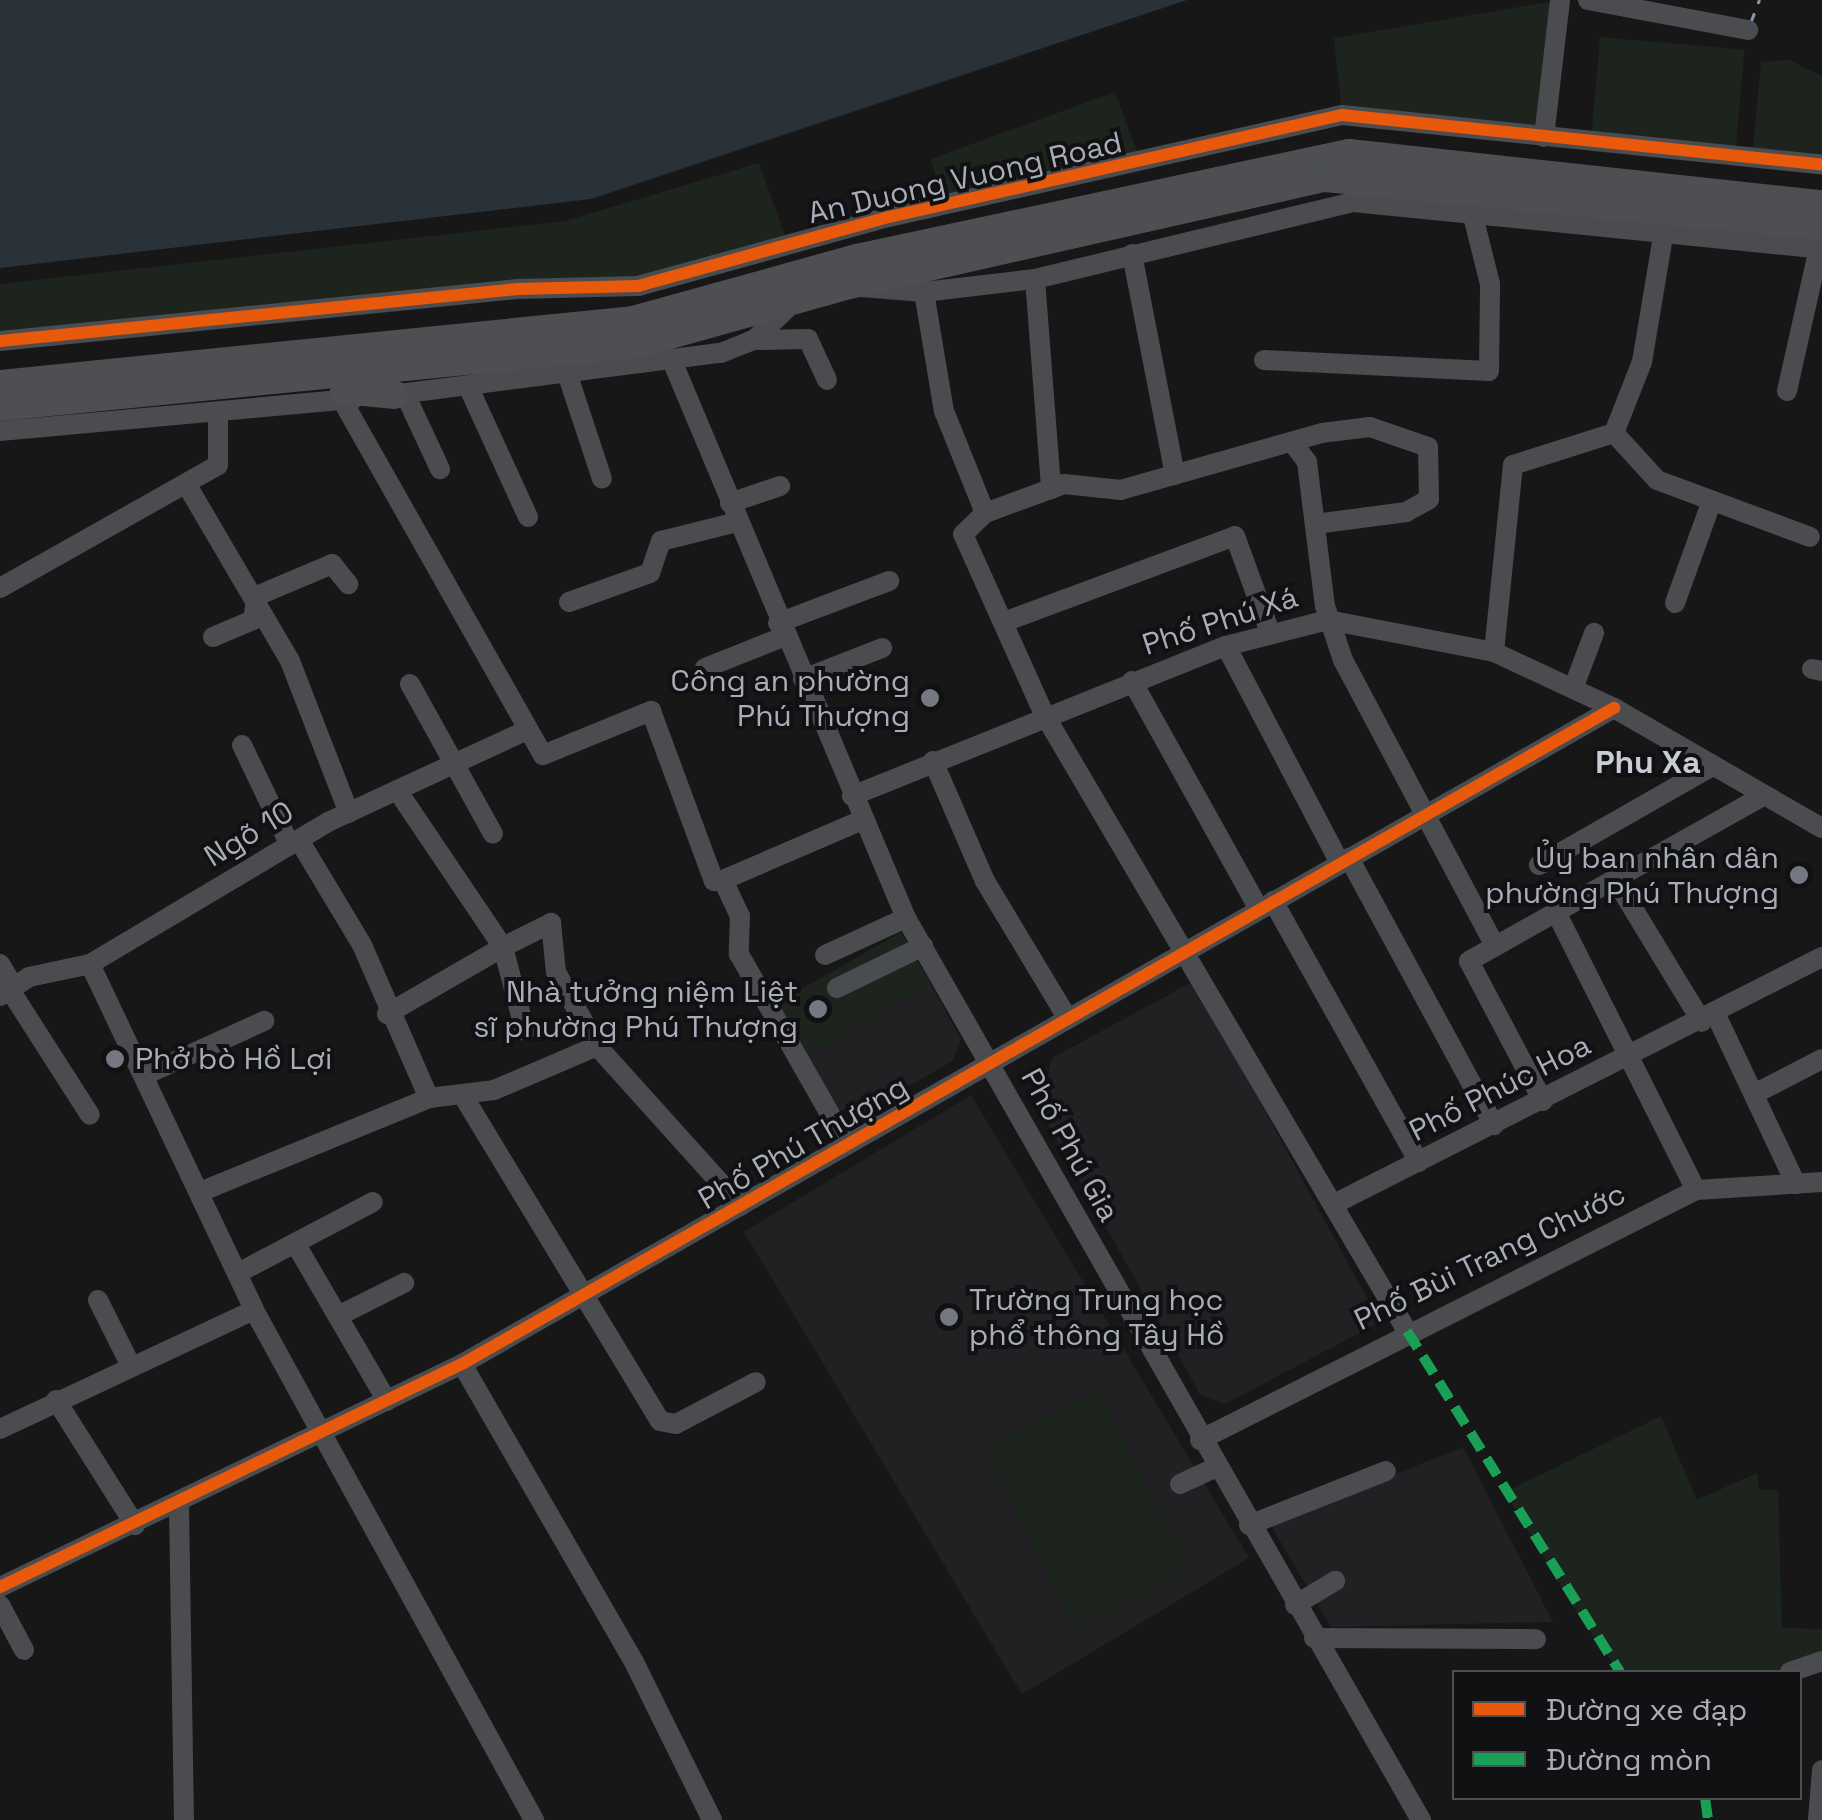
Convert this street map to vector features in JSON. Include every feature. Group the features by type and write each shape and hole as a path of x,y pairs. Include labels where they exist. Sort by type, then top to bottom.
{"main road":[{"name":"An Duong Vuong Road","path":"0,407 68,390 633,320 857,258 1349,153 1822,204"},
{"name":"An Duong Vuong Road","path":"0,384 68,390 234,384 638,344 849,285 1326,178 1821,241"},
{"path":"234,384 275,394 400,394"}],"street":[{"path":"1544,137 1560,0"},
{"path":"1588,0 1748,30"},
{"name":"An Duong Vuong Road","path":"0,341 638,286 889,217 1342,115 1822,165"},
{"name":"An Duong Vuong Road","path":"849,285 924,292 1034,279 1353,202 1663,236 1821,241"},
{"path":"1264,360 1486,373 1491,294 1473,216"},
{"path":"1614,434 1642,362 1663,236"},
{"path":"1787,390 1821,241"},
{"path":"1132,254 1176,475"},
{"path":"1034,279 1051,489"},
{"path":"924,292 944,412 986,513"},
{"name":"An Duong Vuong Road","path":"0,431 218,413 673,363 754,340 798,298"},
{"path":"754,340 808,340 827,380"},
{"name":"Phố Phú Gia","path":"673,363 781,630 906,918 991,1064 1063,1174 1200,1440 1422,1820"},
{"path":"568,376 602,479"},
{"path":"468,386 528,517"},
{"path":"400,394 440,469"},
{"path":"342,400 523,732 543,755 651,711 714,882 862,820"},
{"path":"0,588 188,487 222,458 218,413"},
{"path":"1315,524 1406,512 1429,498 1428,447 1370,427 1122,490 1051,489 986,513 963,534 1044,714 1407,1331"},
{"path":"1614,434 1657,480 1810,537"},
{"path":"1494,652 1513,465 1614,434"},
{"path":"1295,446 1307,462 1328,620 1495,946"},
{"path":"569,602 650,573 661,541 733,513 780,486"},
{"path":"188,487 255,598 349,813"},
{"path":"1675,603 1712,500"},
{"path":"1004,622 1235,536 1270,632"},
{"path":"255,598 332,564 348,584"},
{"path":"705,668 889,582"},
{"path":"213,637 253,620 255,598"},
{"name":"Phố Phú Xá","path":"852,796 1044,714 1226,646 1328,620 1494,652 1614,708 1710,767 1822,828"},
{"path":"1573,688 1594,632"},
{"path":"1226,646 1494,1125"},
{"path":"803,679 882,648"},
{"path":"1132,681 1420,1162"},
{"path":"410,684 492,834"},
{"name":"Phố Phú Thượng","path":"0,1587 179,1505 462,1364 1614,708"},
{"name":"Ngõ 10","path":"8,991 90,964 294,842 523,732"},
{"path":"242,745 294,842 362,945 387,1014 429,1098"},
{"path":"934,761 984,880 1068,1020"},
{"path":"1539,865 1710,767"},
{"path":"397,790 503,948 525,1031"},
{"path":"1543,1101 1470,961 1764,796"},
{"path":"1615,879 1754,1094 1796,1184"},
{"path":"722,880 740,916 738,954 847,1144"},
{"path":"1556,912 1696,1190"},
{"path":"824,955 906,918"},
{"path":"387,1014 551,922 556,972 597,1046 741,1206"},
{"path":"837,988 923,946"},
{"name":"Phố Phúc Hoa","path":"1334,1204 1709,1019 1822,956"},
{"path":"0,964 8,991 90,1115"},
{"path":"90,964 240,1272 254,1310 534,1820"},
{"path":"145,1075 264,1021"},
{"path":"200,1192 429,1098 462,1094 597,1046"},
{"path":"1754,1094 1822,1059"},
{"path":"462,1094 583,1298 667,1426 756,1382"},
{"name":"Phố Bùi Trang Chước","path":"1200,1440 1407,1331 1696,1190 1822,1182"},
{"path":"240,1272 298,1248 374,1202"},
{"path":"298,1248 387,1401"},
{"path":"338,1316 404,1283"},
{"path":"98,1300 131,1366"},
{"path":"3,1422 254,1310"},
{"path":"462,1364 634,1662 712,1820"},
{"path":"56,1400 135,1526"},
{"path":"1180,1484 1216,1466"},
{"path":"1249,1525 1386,1470"},
{"path":"179,1505 184,1820"},
{"path":"1295,1605 1335,1581"},
{"path":"0,1605 24,1650"},
{"path":"1314,1638 1536,1639"},
{"path":"1796,1670 1822,1661"},
{"path":"1818,1820 1822,1770"}],"shaded area":[{"path":"0,0 1187,0 591,199 0,268"},
{"path":"1560,0 1544,137 1342,115 1334,38"},
{"path":"1600,37 1744,50 1736,150 1591,138"},
{"path":"1789,60 1822,76 1822,166 1752,158 1761,62"},
{"path":"1115,92 1141,163 943,205 931,159"},
{"path":"759,163 788,244 638,286 0,341 0,284 565,221"},
{"path":"901,932 932,985 807,1057 776,1004"},
{"path":"1194,981 1380,1322 1225,1404 1200,1394 1039,1109 1052,1058"},
{"path":"931,985 961,1039 953,1061 843,1123 802,1056"},
{"name":"Trường Trung học phổ thông Tây Hồ","path":"971,1095 1249,1558 1022,1694 744,1231"},
{"path":"1097,1390 1192,1569 1078,1630 982,1451"},
{"path":"1661,1416 1697,1500 1757,1473 1759,1490 1778,1490 1782,1628 1822,1629 1822,1661 1796,1670 1618,1670 1574,1608 1505,1492"},
{"path":"1463,1447 1553,1622 1331,1627 1270,1524"}],"ferry route":[{"path":"1750,24 1759,0"}],"marked path":[{"path":"1407,1331 1619,1670"},
{"path":"1705,1800 1708,1820"}],"cycle path":[{"path":"0,341 517,289 638,286 889,217 1342,115 1822,165"},
{"path":"0,1587 462,1364 1614,708"}],"place":[{"name":"Công an phường Phú Thượng","path":"930,698"},
{"name":"Ủy ban nhân dân phường Phú Thượng","path":"1799,875"},
{"name":"Nhà tưởng niệm Liệt sĩ phường Phú Thượng","path":"818,1009"},
{"name":"Phở bò Hồ Lợi","path":"115,1059"},
{"name":"Trường Trung học phổ thông Tây Hồ","path":"949,1317"}],"district":[{"name":"Phu Xa","path":"1648,762"}]}
